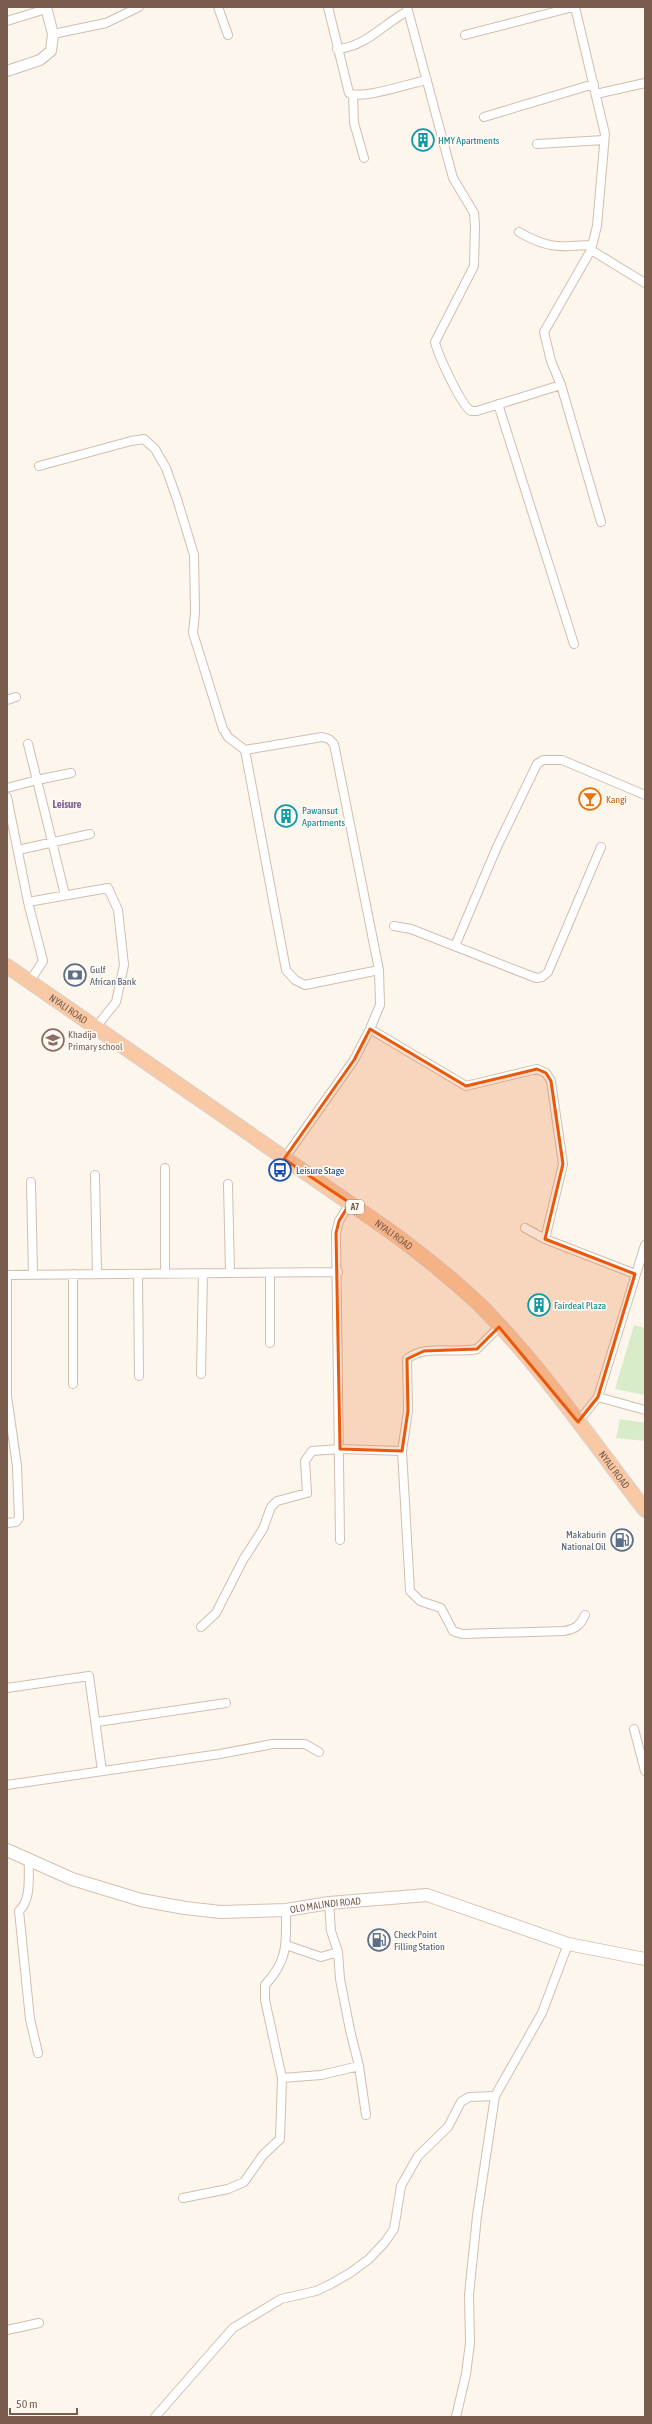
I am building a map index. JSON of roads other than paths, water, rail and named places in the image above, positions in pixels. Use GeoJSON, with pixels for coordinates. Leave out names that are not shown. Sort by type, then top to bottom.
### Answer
{"type":"FeatureCollection","features":[{"type":"Feature","properties":{"kind":"highway","name":"NYALI ROAD"},"geometry":{"type":"LineString","coordinates":[[7,966],[97,1026],[194,1097],[350,1203],[436,1266],[480,1306],[525,1356],[578,1422],[645,1510]]}},
{"type":"Feature","properties":{"kind":"main road","name":"OLD MALINDI ROAD"},"geometry":{"type":"LineString","coordinates":[[7,1850],[80,1881],[164,1905],[221,1912],[286,1910],[329,1903],[427,1896],[438,1898],[494,1920],[568,1944],[645,1959]]}},
{"type":"Feature","properties":{"kind":"street"},"geometry":{"type":"LineString","coordinates":[[53,34],[106,23],[139,7]]}},
{"type":"Feature","properties":{"kind":"street"},"geometry":{"type":"LineString","coordinates":[[218,7],[228,35]]}},
{"type":"Feature","properties":{"kind":"street"},"geometry":{"type":"LineString","coordinates":[[328,7],[345,86],[349,93],[353,95],[427,80]]}},
{"type":"Feature","properties":{"kind":"street"},"geometry":{"type":"LineString","coordinates":[[465,35],[574,7],[605,134],[597,226],[592,248],[544,332],[550,361],[561,385],[602,522]]}},
{"type":"Feature","properties":{"kind":"street"},"geometry":{"type":"LineString","coordinates":[[7,21],[46,8],[53,34],[50,51],[40,60],[7,71]]}},
{"type":"Feature","properties":{"kind":"street"},"geometry":{"type":"LineString","coordinates":[[337,49],[346,48],[364,41],[407,9],[453,178],[474,213],[476,246],[474,266],[435,342],[437,353],[467,409],[477,411],[561,385]]}},
{"type":"Feature","properties":{"kind":"street"},"geometry":{"type":"LineString","coordinates":[[596,94],[645,83]]}},
{"type":"Feature","properties":{"kind":"street"},"geometry":{"type":"LineString","coordinates":[[484,117],[594,84]]}},
{"type":"Feature","properties":{"kind":"street"},"geometry":{"type":"LineString","coordinates":[[353,95],[354,123],[364,158]]}},
{"type":"Feature","properties":{"kind":"street"},"geometry":{"type":"LineString","coordinates":[[537,144],[604,140]]}},
{"type":"Feature","properties":{"kind":"street"},"geometry":{"type":"LineString","coordinates":[[519,232],[539,243],[561,247],[592,248],[645,283]]}},
{"type":"Feature","properties":{"kind":"street"},"geometry":{"type":"LineString","coordinates":[[498,404],[574,644]]}},
{"type":"Feature","properties":{"kind":"street"},"geometry":{"type":"LineString","coordinates":[[39,466],[132,440],[144,440],[155,449],[177,499],[194,555],[195,612],[193,633],[223,729],[228,737],[245,750],[286,970],[295,980],[305,985],[378,970]]}},
{"type":"Feature","properties":{"kind":"street"},"geometry":{"type":"LineString","coordinates":[[7,700],[16,697]]}},
{"type":"Feature","properties":{"kind":"street"},"geometry":{"type":"LineString","coordinates":[[245,750],[322,737],[329,739],[334,744],[378,970],[380,1005],[370,1029],[354,1060],[284,1159]]}},
{"type":"Feature","properties":{"kind":"street"},"geometry":{"type":"LineString","coordinates":[[28,744],[65,895]]}},
{"type":"Feature","properties":{"kind":"street"},"geometry":{"type":"LineString","coordinates":[[455,946],[497,847],[537,764],[543,760],[562,760],[645,795]]}},
{"type":"Feature","properties":{"kind":"street"},"geometry":{"type":"LineString","coordinates":[[7,788],[71,773]]}},
{"type":"Feature","properties":{"kind":"street"},"geometry":{"type":"LineString","coordinates":[[7,797],[28,902],[43,961],[30,982]]}},
{"type":"Feature","properties":{"kind":"street"},"geometry":{"type":"LineString","coordinates":[[18,850],[90,834]]}},
{"type":"Feature","properties":{"kind":"street"},"geometry":{"type":"LineString","coordinates":[[394,926],[411,928],[536,978],[542,977],[548,972],[601,847]]}},
{"type":"Feature","properties":{"kind":"street"},"geometry":{"type":"LineString","coordinates":[[28,902],[108,888],[118,910],[124,965],[116,1002],[97,1026]]}},
{"type":"Feature","properties":{"kind":"street"},"geometry":{"type":"LineString","coordinates":[[370,1029],[466,1086],[537,1069],[546,1073],[551,1081],[563,1164],[546,1239]]}},
{"type":"Feature","properties":{"kind":"street"},"geometry":{"type":"LineString","coordinates":[[165,1168],[165,1273]]}},
{"type":"Feature","properties":{"kind":"street"},"geometry":{"type":"LineString","coordinates":[[95,1175],[97,1274]]}},
{"type":"Feature","properties":{"kind":"street"},"geometry":{"type":"LineString","coordinates":[[31,1182],[33,1274]]}},
{"type":"Feature","properties":{"kind":"street"},"geometry":{"type":"LineString","coordinates":[[228,1184],[230,1273]]}},
{"type":"Feature","properties":{"kind":"street"},"geometry":{"type":"LineString","coordinates":[[340,1540],[338,1272],[336,1233],[339,1221],[350,1203]]}},
{"type":"Feature","properties":{"kind":"street"},"geometry":{"type":"LineString","coordinates":[[524,1228],[546,1239],[635,1274]]}},
{"type":"Feature","properties":{"kind":"street"},"geometry":{"type":"LineString","coordinates":[[578,1422],[598,1397],[645,1245]]}},
{"type":"Feature","properties":{"kind":"street"},"geometry":{"type":"LineString","coordinates":[[7,1523],[16,1522],[19,1518],[17,1466],[7,1396],[7,1275],[338,1272]]}},
{"type":"Feature","properties":{"kind":"street"},"geometry":{"type":"LineString","coordinates":[[201,1374],[204,1273]]}},
{"type":"Feature","properties":{"kind":"street"},"geometry":{"type":"LineString","coordinates":[[270,1273],[270,1343]]}},
{"type":"Feature","properties":{"kind":"street"},"geometry":{"type":"LineString","coordinates":[[73,1274],[73,1384]]}},
{"type":"Feature","properties":{"kind":"street"},"geometry":{"type":"LineString","coordinates":[[138,1274],[139,1376]]}},
{"type":"Feature","properties":{"kind":"street"},"geometry":{"type":"LineString","coordinates":[[499,1327],[477,1349],[424,1351],[414,1354],[408,1359],[408,1411],[402,1451],[410,1591],[414,1597],[441,1608],[453,1631],[462,1634],[564,1632],[574,1629],[580,1624],[585,1615]]}},
{"type":"Feature","properties":{"kind":"street"},"geometry":{"type":"LineString","coordinates":[[598,1397],[645,1410]]}},
{"type":"Feature","properties":{"kind":"street"},"geometry":{"type":"LineString","coordinates":[[201,1628],[216,1613],[243,1560],[262,1529],[271,1507],[277,1501],[307,1492],[305,1461],[312,1451],[340,1449],[402,1451]]}},
{"type":"Feature","properties":{"kind":"street"},"geometry":{"type":"LineString","coordinates":[[7,1688],[90,1676],[102,1771]]}},
{"type":"Feature","properties":{"kind":"street"},"geometry":{"type":"LineString","coordinates":[[97,1722],[226,1703]]}},
{"type":"Feature","properties":{"kind":"street"},"geometry":{"type":"LineString","coordinates":[[634,1729],[645,1771]]}},
{"type":"Feature","properties":{"kind":"street"},"geometry":{"type":"LineString","coordinates":[[7,1785],[273,1744],[305,1744],[319,1752]]}},
{"type":"Feature","properties":{"kind":"street"},"geometry":{"type":"LineString","coordinates":[[29,1860],[27,1896],[24,1907],[19,1911],[30,2019],[38,2053]]}},
{"type":"Feature","properties":{"kind":"street"},"geometry":{"type":"LineString","coordinates":[[329,1903],[331,1931],[338,1952],[340,1979],[359,2066],[366,2115]]}},
{"type":"Feature","properties":{"kind":"street"},"geometry":{"type":"LineString","coordinates":[[183,2198],[228,2189],[244,2182],[263,2155],[280,2139],[282,2078],[265,2000],[265,1985],[278,1971],[286,1945],[286,1910]]}},
{"type":"Feature","properties":{"kind":"street"},"geometry":{"type":"LineString","coordinates":[[456,2417],[466,2374],[470,2343],[469,2295],[477,2216],[495,2096],[542,2012],[568,1944]]}},
{"type":"Feature","properties":{"kind":"street"},"geometry":{"type":"LineString","coordinates":[[286,1945],[321,1957],[338,1952]]}},
{"type":"Feature","properties":{"kind":"street"},"geometry":{"type":"LineString","coordinates":[[282,2078],[321,2075],[359,2066]]}},
{"type":"Feature","properties":{"kind":"street"},"geometry":{"type":"LineString","coordinates":[[155,2417],[233,2328],[281,2299],[316,2291],[329,2285],[350,2274],[369,2259],[385,2242],[394,2229],[401,2186],[418,2156],[448,2127],[461,2102],[470,2097],[495,2096]]}},
{"type":"Feature","properties":{"kind":"street"},"geometry":{"type":"LineString","coordinates":[[7,2330],[39,2323]]}},
{"type":"Feature","properties":{"kind":"place","name":"HMY Apartments"},"geometry":{"type":"Point","coordinates":[423,140]}},
{"type":"Feature","properties":{"kind":"place","name":"Kangi"},"geometry":{"type":"Point","coordinates":[590,799]}},
{"type":"Feature","properties":{"kind":"place","name":"Pawansut Apartments"},"geometry":{"type":"Point","coordinates":[286,816]}},
{"type":"Feature","properties":{"kind":"place","name":"Gulf African Bank"},"geometry":{"type":"Point","coordinates":[75,975]}},
{"type":"Feature","properties":{"kind":"place","name":"Khadija Primary school"},"geometry":{"type":"Point","coordinates":[53,1040]}},
{"type":"Feature","properties":{"kind":"place","name":"Leisure Stage"},"geometry":{"type":"Point","coordinates":[280,1170]}},
{"type":"Feature","properties":{"kind":"place","name":"Fairdeal Plaza"},"geometry":{"type":"Point","coordinates":[539,1305]}},
{"type":"Feature","properties":{"kind":"place","name":"Makaburin National Oil"},"geometry":{"type":"Point","coordinates":[622,1540]}},
{"type":"Feature","properties":{"kind":"place","name":"Check Point Filling Station"},"geometry":{"type":"Point","coordinates":[379,1940]}},
{"type":"Feature","properties":{"kind":"district","name":"Leisure"},"geometry":{"type":"Point","coordinates":[67,804]}}]}
